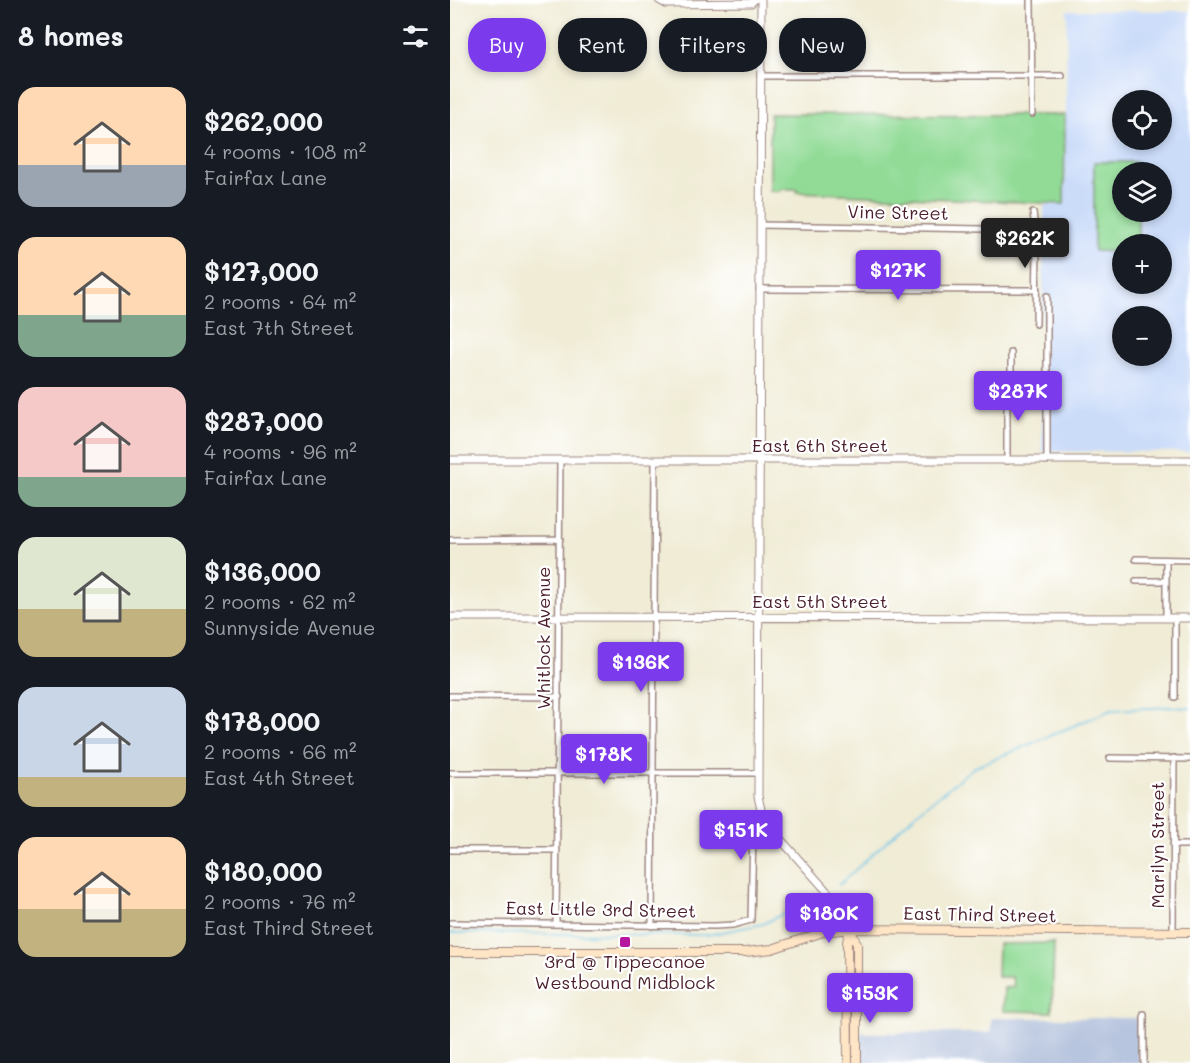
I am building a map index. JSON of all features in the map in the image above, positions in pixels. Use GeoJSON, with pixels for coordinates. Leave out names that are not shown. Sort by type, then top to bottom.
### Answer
{"type":"FeatureCollection","features":[{"type":"Feature","properties":{"kind":"main road","name":"East Third Street"},"geometry":{"type":"LineString","coordinates":[[450,952],[745,952],[772,949],[823,932],[850,929],[1190,932]]}},
{"type":"Feature","properties":{"kind":"main road"},"geometry":{"type":"LineString","coordinates":[[848,1063],[847,942],[850,929]]}},
{"type":"Feature","properties":{"kind":"main road"},"geometry":{"type":"LineString","coordinates":[[850,929],[857,944],[857,1063]]}},
{"type":"Feature","properties":{"kind":"street"},"geometry":{"type":"LineString","coordinates":[[659,0],[666,4],[751,3],[754,0]]}},
{"type":"Feature","properties":{"kind":"street"},"geometry":{"type":"LineString","coordinates":[[761,0],[759,801],[765,820],[772,831],[840,906],[850,929]]}},
{"type":"Feature","properties":{"kind":"street"},"geometry":{"type":"LineString","coordinates":[[1031,0],[1032,114]]}},
{"type":"Feature","properties":{"kind":"street"},"geometry":{"type":"LineString","coordinates":[[760,76],[1062,76]]}},
{"type":"Feature","properties":{"kind":"street"},"geometry":{"type":"LineString","coordinates":[[1034,213],[1036,324]]}},
{"type":"Feature","properties":{"kind":"street","name":"Vine Street"},"geometry":{"type":"LineString","coordinates":[[760,225],[1036,230]]}},
{"type":"Feature","properties":{"kind":"street"},"geometry":{"type":"LineString","coordinates":[[759,289],[1036,290]]}},
{"type":"Feature","properties":{"kind":"street"},"geometry":{"type":"LineString","coordinates":[[1047,296],[1047,461]]}},
{"type":"Feature","properties":{"kind":"street"},"geometry":{"type":"LineString","coordinates":[[1007,461],[1007,383],[1011,383],[1011,353]]}},
{"type":"Feature","properties":{"kind":"street","name":"East 6th Street"},"geometry":{"type":"LineString","coordinates":[[450,460],[1190,460]]}},
{"type":"Feature","properties":{"kind":"street","name":"Whitlock Avenue"},"geometry":{"type":"LineString","coordinates":[[556,924],[560,460]]}},
{"type":"Feature","properties":{"kind":"street"},"geometry":{"type":"LineString","coordinates":[[652,926],[655,460]]}},
{"type":"Feature","properties":{"kind":"street"},"geometry":{"type":"LineString","coordinates":[[450,540],[560,539]]}},
{"type":"Feature","properties":{"kind":"street"},"geometry":{"type":"LineString","coordinates":[[1136,559],[1190,560]]}},
{"type":"Feature","properties":{"kind":"street"},"geometry":{"type":"LineString","coordinates":[[1166,560],[1166,618]]}},
{"type":"Feature","properties":{"kind":"street"},"geometry":{"type":"LineString","coordinates":[[1136,581],[1166,581]]}},
{"type":"Feature","properties":{"kind":"street","name":"East 5th Street"},"geometry":{"type":"LineString","coordinates":[[450,617],[1190,618]]}},
{"type":"Feature","properties":{"kind":"street"},"geometry":{"type":"LineString","coordinates":[[1174,697],[1175,618]]}},
{"type":"Feature","properties":{"kind":"street"},"geometry":{"type":"LineString","coordinates":[[450,696],[559,697]]}},
{"type":"Feature","properties":{"kind":"street"},"geometry":{"type":"LineString","coordinates":[[1110,758],[1190,759]]}},
{"type":"Feature","properties":{"kind":"street","name":"Marilyn Street"},"geometry":{"type":"LineString","coordinates":[[1173,932],[1174,758]]}},
{"type":"Feature","properties":{"kind":"street"},"geometry":{"type":"LineString","coordinates":[[450,773],[758,773]]}},
{"type":"Feature","properties":{"kind":"street","name":"East Little 3rd Street"},"geometry":{"type":"LineString","coordinates":[[450,923],[652,926],[733,925],[751,920],[753,831],[765,820]]}},
{"type":"Feature","properties":{"kind":"street"},"geometry":{"type":"LineString","coordinates":[[1173,845],[1190,845]]}},
{"type":"Feature","properties":{"kind":"street"},"geometry":{"type":"LineString","coordinates":[[450,850],[557,850]]}},
{"type":"Feature","properties":{"kind":"street"},"geometry":{"type":"LineString","coordinates":[[1144,1014],[1144,1063]]}},
{"type":"Feature","properties":{"kind":"shaded area"},"geometry":{"type":"Polygon","coordinates":[[[1067,10],[1190,11],[1190,452],[1042,451],[1044,205],[1065,204],[1067,10]]]}},
{"type":"Feature","properties":{"kind":"shaded area"},"geometry":{"type":"Polygon","coordinates":[[[991,1018],[1139,1018],[1139,1063],[860,1063],[860,1033],[991,1033],[991,1018]]]}},
{"type":"Feature","properties":{"kind":"green space"},"geometry":{"type":"Polygon","coordinates":[[[770,114],[1065,115],[1064,204],[797,192],[797,189],[770,191],[770,114]]]}},
{"type":"Feature","properties":{"kind":"green space"},"geometry":{"type":"Polygon","coordinates":[[[1094,162],[1112,162],[1112,222],[1138,222],[1138,234],[1112,234],[1112,252],[1094,251],[1094,162]]]}},
{"type":"Feature","properties":{"kind":"green space"},"geometry":{"type":"Polygon","coordinates":[[[1054,943],[1052,1012],[1003,1011],[1004,988],[1014,987],[1012,977],[997,977],[998,944],[1054,943]]]}},
{"type":"Feature","properties":{"kind":"waterway"},"geometry":{"type":"LineString","coordinates":[[839,885],[916,814],[973,768],[1111,710],[1190,708]]}},
{"type":"Feature","properties":{"kind":"waterway"},"geometry":{"type":"LineString","coordinates":[[450,933],[707,935],[763,924],[814,898]]}},
{"type":"Feature","properties":{"kind":"place","name":"3rd @ Tippecanoe Westbound Midblock"},"geometry":{"type":"Point","coordinates":[625,942]}}]}
